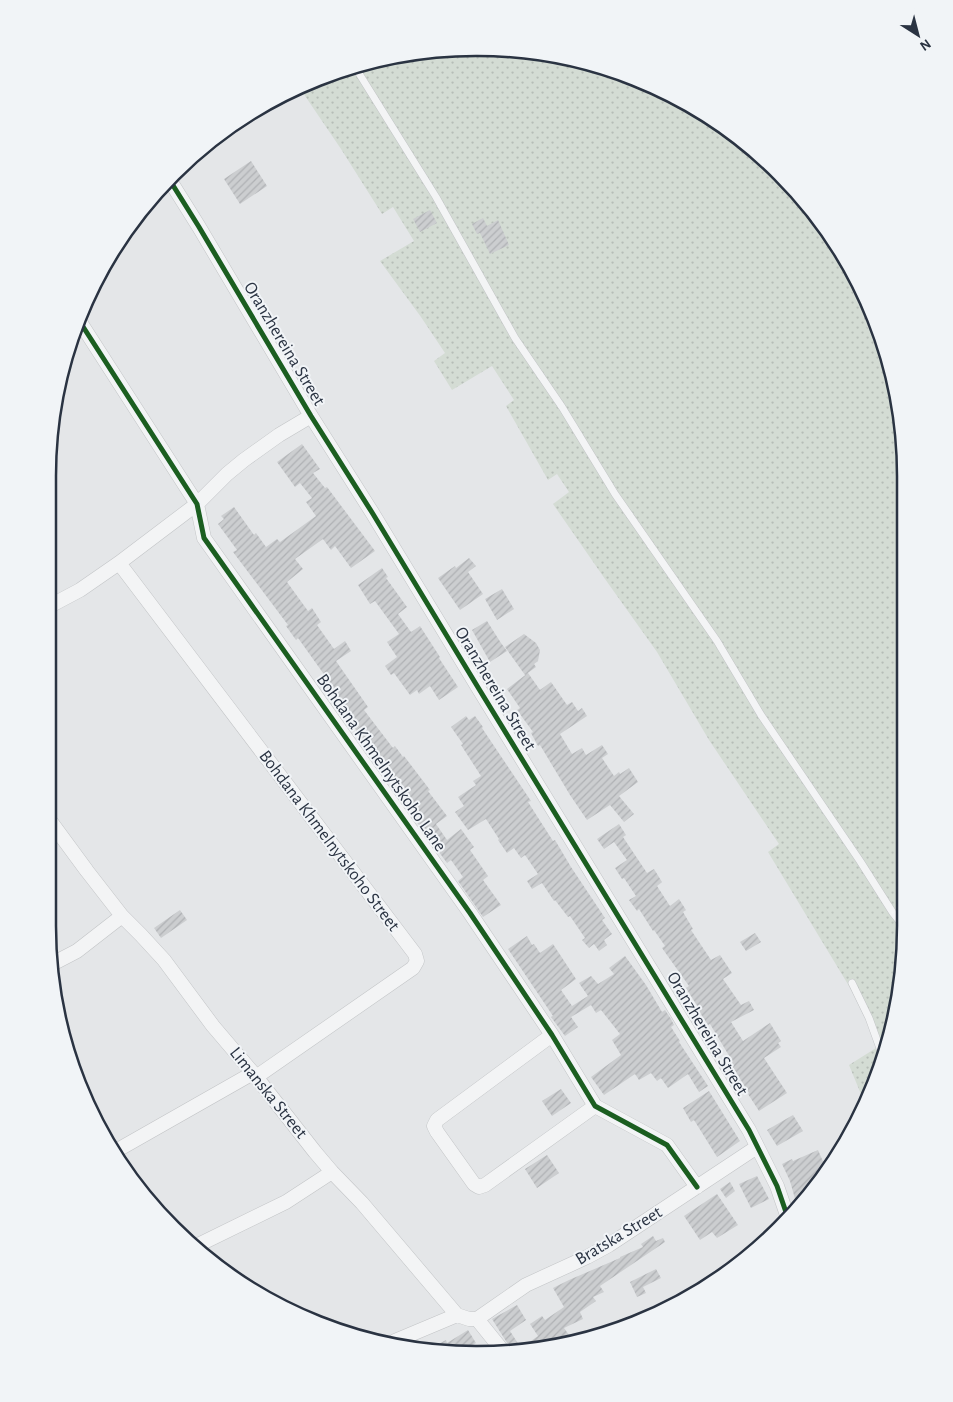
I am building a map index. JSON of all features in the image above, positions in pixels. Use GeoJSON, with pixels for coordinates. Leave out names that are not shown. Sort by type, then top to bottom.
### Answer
{"type":"FeatureCollection","features":[{"type":"Feature","properties":{"kind":"street","name":"Oranzhereina Street"},"geometry":{"type":"LineString","coordinates":[[173,186],[311,416],[700,1048],[757,1147],[777,1186],[785,1210]]}},
{"type":"Feature","properties":{"kind":"street","name":"Bohdana Khmelnytskoho Lane"},"geometry":{"type":"LineString","coordinates":[[84,328],[197,504],[204,538],[470,913],[552,1035],[596,1106],[667,1145],[697,1187]]}},
{"type":"Feature","properties":{"kind":"street"},"geometry":{"type":"LineString","coordinates":[[56,604],[80,590],[119,563],[197,504],[244,460],[279,435],[311,416]]}},
{"type":"Feature","properties":{"kind":"street","name":"Bohdana Khmelnytskoho Street"},"geometry":{"type":"LineString","coordinates":[[119,563],[415,954],[417,961],[412,968],[255,1075]]}},
{"type":"Feature","properties":{"kind":"street","name":"Limanska Street"},"geometry":{"type":"LineString","coordinates":[[56,829],[122,916],[164,960],[213,1026],[255,1075],[309,1146],[362,1204],[457,1315]]}},
{"type":"Feature","properties":{"kind":"street"},"geometry":{"type":"LineString","coordinates":[[58,961],[77,951],[122,916]]}},
{"type":"Feature","properties":{"kind":"street"},"geometry":{"type":"LineString","coordinates":[[552,1035],[437,1120],[434,1126],[437,1132],[474,1184],[479,1187],[485,1186],[596,1106]]}},
{"type":"Feature","properties":{"kind":"street"},"geometry":{"type":"LineString","coordinates":[[121,1148],[255,1075]]}},
{"type":"Feature","properties":{"kind":"street","name":"Bratska Street"},"geometry":{"type":"LineString","coordinates":[[477,1318],[526,1285],[588,1257],[609,1245],[757,1147]]}},
{"type":"Feature","properties":{"kind":"street"},"geometry":{"type":"LineString","coordinates":[[202,1243],[286,1202],[332,1172]]}},
{"type":"Feature","properties":{"kind":"street"},"geometry":{"type":"LineString","coordinates":[[400,1339],[457,1315],[469,1319],[477,1318],[498,1345]]}},
{"type":"Feature","properties":{"kind":"lane"},"geometry":{"type":"LineString","coordinates":[[359,74],[436,197],[515,338],[562,408],[615,494],[717,641],[761,715],[897,919]]}},
{"type":"Feature","properties":{"kind":"lane"},"geometry":{"type":"LineString","coordinates":[[852,983],[869,1018],[879,1045]]}},
{"type":"Feature","properties":{"kind":"green space"},"geometry":{"type":"Polygon","coordinates":[[[476,56],[504,57],[558,64],[637,88],[687,113],[710,127],[774,179],[810,221],[840,266],[875,346],[882,368],[893,422],[897,476],[896,953],[889,1007],[874,1061],[861,1094],[849,1065],[876,1048],[869,1026],[852,991],[768,852],[779,844],[709,740],[657,652],[553,504],[569,492],[557,474],[548,480],[506,406],[514,400],[492,366],[452,390],[434,361],[445,353],[380,261],[414,241],[393,207],[382,214],[304,94],[341,79],[368,71],[422,60],[476,56]]]}},
{"type":"Feature","properties":{"kind":"green space"},"geometry":{"type":"Polygon","coordinates":[[[849,283],[865,316],[875,346],[849,283]]]}},
{"type":"Feature","properties":{"kind":"building"},"geometry":{"type":"Polygon","coordinates":[[[251,161],[267,186],[240,204],[224,179],[251,161]]]}},
{"type":"Feature","properties":{"kind":"building"},"geometry":{"type":"Polygon","coordinates":[[[430,210],[437,223],[420,232],[413,219],[430,210]]]}},
{"type":"Feature","properties":{"kind":"building"},"geometry":{"type":"Polygon","coordinates":[[[483,218],[487,226],[498,220],[509,245],[490,254],[480,233],[477,234],[472,224],[483,218]]]}},
{"type":"Feature","properties":{"kind":"building"},"geometry":{"type":"Polygon","coordinates":[[[302,444],[320,469],[313,473],[325,488],[327,487],[375,551],[351,568],[335,546],[331,550],[323,539],[295,559],[303,569],[287,582],[308,611],[312,608],[321,622],[317,625],[334,649],[345,641],[351,651],[336,661],[368,707],[364,710],[393,748],[395,746],[404,756],[447,816],[436,824],[447,840],[461,829],[474,847],[470,850],[488,876],[483,880],[501,905],[483,917],[458,881],[463,877],[451,860],[447,863],[416,821],[422,816],[408,796],[404,799],[375,760],[377,758],[320,679],[324,676],[323,673],[298,638],[296,640],[286,626],[288,625],[233,552],[237,550],[218,524],[224,519],[221,516],[234,507],[254,535],[256,533],[266,547],[277,539],[280,542],[316,516],[306,502],[312,498],[300,483],[295,487],[277,462],[302,444]]]}},
{"type":"Feature","properties":{"kind":"building"},"geometry":{"type":"Polygon","coordinates":[[[469,558],[476,566],[468,572],[483,594],[460,610],[438,578],[469,558]]]}},
{"type":"Feature","properties":{"kind":"building"},"geometry":{"type":"Polygon","coordinates":[[[382,568],[388,577],[386,578],[407,607],[398,614],[411,632],[420,626],[458,687],[439,700],[430,686],[419,694],[417,690],[410,695],[394,673],[391,675],[385,666],[397,657],[387,642],[399,634],[375,601],[370,604],[358,585],[382,568]]]}},
{"type":"Feature","properties":{"kind":"building"},"geometry":{"type":"Polygon","coordinates":[[[502,589],[514,609],[497,620],[485,599],[502,589]]]}},
{"type":"Feature","properties":{"kind":"building"},"geometry":{"type":"Polygon","coordinates":[[[487,621],[507,651],[490,662],[472,630],[487,621]]]}},
{"type":"Feature","properties":{"kind":"building"},"geometry":{"type":"Polygon","coordinates":[[[524,634],[536,643],[540,650],[538,661],[534,664],[536,667],[525,675],[505,647],[524,634]]]}},
{"type":"Feature","properties":{"kind":"building"},"geometry":{"type":"Polygon","coordinates":[[[528,673],[540,690],[551,682],[567,705],[572,702],[578,711],[582,708],[587,716],[560,734],[572,754],[582,748],[586,755],[602,745],[608,754],[602,758],[614,776],[629,768],[638,782],[619,796],[634,814],[624,822],[610,805],[587,820],[540,745],[538,746],[531,733],[533,732],[517,710],[520,708],[507,689],[528,673]]]}},
{"type":"Feature","properties":{"kind":"building"},"geometry":{"type":"Polygon","coordinates":[[[466,716],[469,720],[475,716],[483,727],[531,801],[528,802],[605,918],[602,920],[612,934],[604,940],[607,945],[599,951],[594,944],[589,948],[582,940],[585,938],[570,916],[568,917],[554,901],[542,883],[532,889],[527,881],[538,874],[525,855],[521,858],[514,848],[507,853],[486,819],[468,830],[455,812],[464,806],[458,797],[476,785],[473,781],[481,776],[451,727],[466,716]]]}},
{"type":"Feature","properties":{"kind":"building"},"geometry":{"type":"Polygon","coordinates":[[[619,824],[626,835],[623,837],[647,873],[654,869],[662,882],[657,886],[670,906],[679,899],[686,910],[683,912],[693,929],[691,930],[711,960],[720,955],[732,973],[723,979],[741,1005],[749,1001],[754,1010],[731,1022],[743,1041],[770,1023],[781,1041],[778,1043],[781,1047],[764,1058],[787,1093],[759,1111],[729,1061],[731,1059],[710,1024],[708,1025],[697,1008],[686,988],[689,986],[662,948],[665,946],[639,909],[637,911],[629,900],[636,896],[615,868],[627,860],[614,842],[604,849],[597,839],[619,824]]]}},
{"type":"Feature","properties":{"kind":"building"},"geometry":{"type":"Polygon","coordinates":[[[180,910],[187,920],[161,938],[154,928],[180,910]]]}},
{"type":"Feature","properties":{"kind":"building"},"geometry":{"type":"Polygon","coordinates":[[[755,933],[761,942],[746,951],[740,942],[755,933]]]}},
{"type":"Feature","properties":{"kind":"building"},"geometry":{"type":"Polygon","coordinates":[[[527,936],[540,953],[553,944],[576,979],[561,990],[572,1006],[588,996],[579,983],[591,976],[598,984],[614,974],[609,968],[625,956],[646,985],[662,1012],[665,1010],[671,1019],[674,1025],[671,1027],[679,1042],[708,1086],[699,1092],[688,1074],[668,1088],[661,1078],[657,1081],[651,1073],[639,1080],[635,1074],[604,1095],[591,1077],[621,1055],[612,1040],[620,1034],[601,1010],[596,1013],[591,1005],[571,1017],[578,1027],[565,1036],[508,949],[527,936]]]}},
{"type":"Feature","properties":{"kind":"building"},"geometry":{"type":"Polygon","coordinates":[[[561,1089],[571,1103],[552,1116],[542,1101],[561,1089]]]}},
{"type":"Feature","properties":{"kind":"building"},"geometry":{"type":"Polygon","coordinates":[[[709,1091],[740,1141],[717,1157],[694,1120],[691,1122],[683,1108],[709,1091]]]}},
{"type":"Feature","properties":{"kind":"building"},"geometry":{"type":"Polygon","coordinates":[[[793,1115],[803,1131],[777,1146],[767,1130],[793,1115]]]}},
{"type":"Feature","properties":{"kind":"building"},"geometry":{"type":"Polygon","coordinates":[[[818,1150],[823,1162],[795,1199],[790,1181],[782,1164],[792,1159],[793,1161],[818,1150]]]}},
{"type":"Feature","properties":{"kind":"building"},"geometry":{"type":"Polygon","coordinates":[[[547,1155],[559,1173],[537,1188],[525,1169],[547,1155]]]}},
{"type":"Feature","properties":{"kind":"building"},"geometry":{"type":"Polygon","coordinates":[[[757,1176],[769,1199],[751,1208],[739,1184],[757,1176]]]}},
{"type":"Feature","properties":{"kind":"building"},"geometry":{"type":"Polygon","coordinates":[[[730,1182],[735,1191],[726,1198],[720,1189],[730,1182]]]}},
{"type":"Feature","properties":{"kind":"building"},"geometry":{"type":"Polygon","coordinates":[[[717,1194],[738,1225],[717,1238],[712,1232],[700,1240],[684,1216],[717,1194]]]}},
{"type":"Feature","properties":{"kind":"building"},"geometry":{"type":"Polygon","coordinates":[[[653,1236],[656,1241],[663,1238],[665,1242],[600,1286],[604,1292],[593,1297],[596,1301],[580,1312],[583,1319],[564,1328],[569,1335],[529,1342],[538,1336],[530,1324],[542,1316],[545,1320],[564,1307],[553,1288],[643,1247],[641,1244],[653,1236]]]}},
{"type":"Feature","properties":{"kind":"building"},"geometry":{"type":"Polygon","coordinates":[[[656,1269],[661,1278],[643,1287],[646,1293],[637,1297],[630,1282],[656,1269]]]}},
{"type":"Feature","properties":{"kind":"building"},"geometry":{"type":"Polygon","coordinates":[[[517,1305],[526,1320],[510,1331],[518,1343],[508,1345],[492,1319],[517,1305]]]}},
{"type":"Feature","properties":{"kind":"building"},"geometry":{"type":"Polygon","coordinates":[[[468,1330],[476,1343],[471,1346],[439,1344],[446,1340],[447,1343],[468,1330]]]}},
{"type":"Feature","properties":{"kind":"cycle path"},"geometry":{"type":"LineString","coordinates":[[173,186],[311,416],[373,514],[749,1130],[777,1186],[785,1210]]}},
{"type":"Feature","properties":{"kind":"cycle path"},"geometry":{"type":"LineString","coordinates":[[84,328],[197,504],[204,538],[470,913],[552,1035],[595,1106],[667,1145],[697,1187]]}}]}
